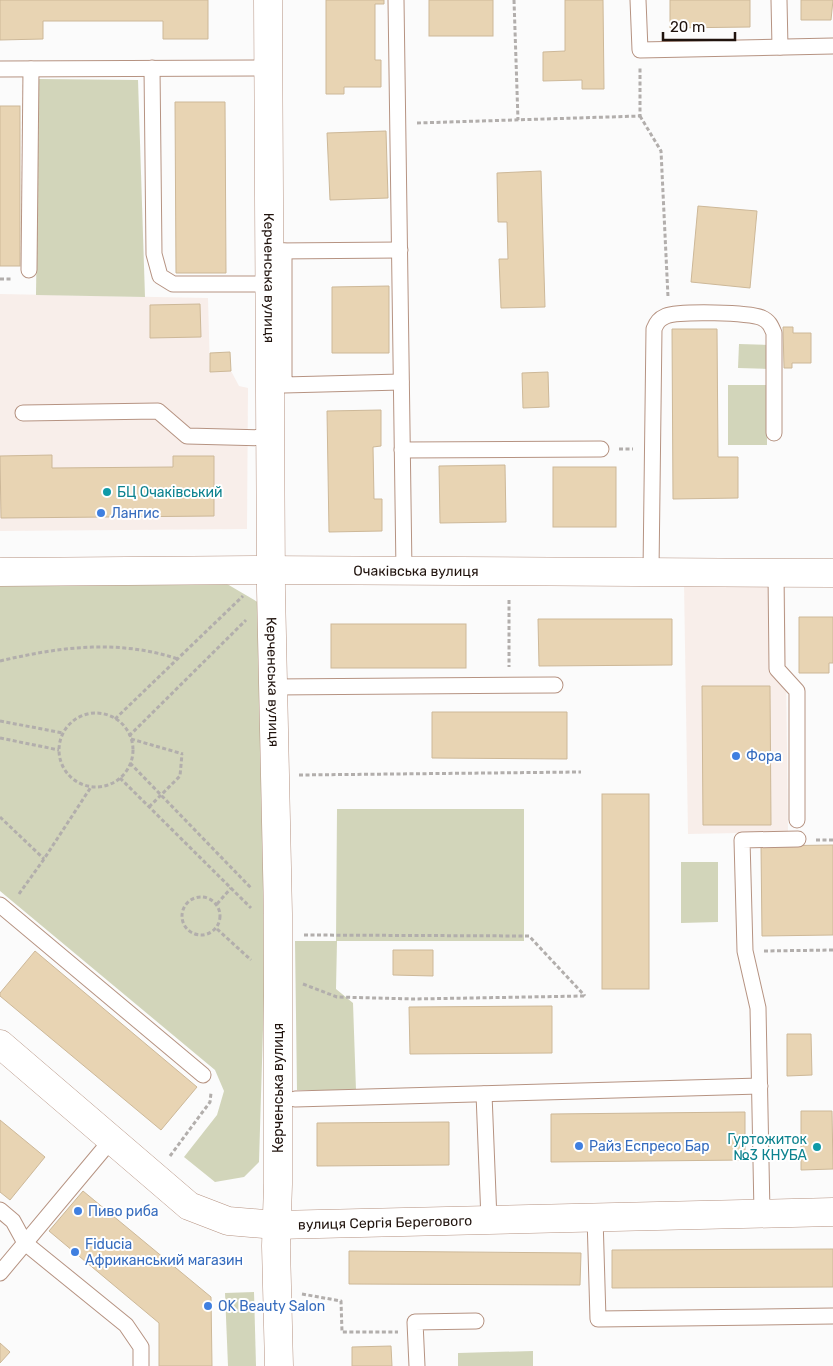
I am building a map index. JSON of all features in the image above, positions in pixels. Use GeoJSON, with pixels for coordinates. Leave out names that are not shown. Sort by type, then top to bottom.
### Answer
{"type":"FeatureCollection","features":[{"type":"Feature","properties":{"kind":"street","name":"Керченська вулиця"},"geometry":{"type":"LineString","coordinates":[[268,0],[277,251],[270,284],[271,570],[278,914],[278,1184],[276,1225],[278,1366]]}},
{"type":"Feature","properties":{"kind":"street","name":"Очаківська вулиця"},"geometry":{"type":"LineString","coordinates":[[0,572],[271,570],[833,573]]}},
{"type":"Feature","properties":{"kind":"street","name":"вулиця Сергія Берегового"},"geometry":{"type":"LineString","coordinates":[[0,1044],[189,1206],[228,1221],[276,1225],[833,1212]]}},
{"type":"Feature","properties":{"kind":"lane"},"geometry":{"type":"LineString","coordinates":[[396,0],[404,571]]}},
{"type":"Feature","properties":{"kind":"lane"},"geometry":{"type":"LineString","coordinates":[[638,0],[640,50],[833,46]]}},
{"type":"Feature","properties":{"kind":"lane"},"geometry":{"type":"LineString","coordinates":[[779,0],[780,47]]}},
{"type":"Feature","properties":{"kind":"lane"},"geometry":{"type":"LineString","coordinates":[[152,68],[154,254],[160,276],[173,284],[270,284]]}},
{"type":"Feature","properties":{"kind":"lane"},"geometry":{"type":"LineString","coordinates":[[0,69],[269,68]]}},
{"type":"Feature","properties":{"kind":"lane"},"geometry":{"type":"LineString","coordinates":[[30,270],[31,69]]}},
{"type":"Feature","properties":{"kind":"lane"},"geometry":{"type":"LineString","coordinates":[[400,250],[277,251],[284,385],[402,382]]}},
{"type":"Feature","properties":{"kind":"lane"},"geometry":{"type":"LineString","coordinates":[[651,571],[654,329],[658,320],[668,315],[682,313],[755,315],[770,324],[774,333],[774,432]]}},
{"type":"Feature","properties":{"kind":"lane"},"geometry":{"type":"LineString","coordinates":[[23,413],[158,411],[187,436],[271,438]]}},
{"type":"Feature","properties":{"kind":"lane"},"geometry":{"type":"LineString","coordinates":[[402,450],[601,449]]}},
{"type":"Feature","properties":{"kind":"lane"},"geometry":{"type":"LineString","coordinates":[[776,573],[777,669],[797,691],[797,820]]}},
{"type":"Feature","properties":{"kind":"lane"},"geometry":{"type":"LineString","coordinates":[[273,687],[555,685]]}},
{"type":"Feature","properties":{"kind":"lane"},"geometry":{"type":"LineString","coordinates":[[762,1213],[758,1008],[745,952],[742,840],[798,839]]}},
{"type":"Feature","properties":{"kind":"lane"},"geometry":{"type":"LineString","coordinates":[[2,912],[203,1075]]}},
{"type":"Feature","properties":{"kind":"lane"},"geometry":{"type":"LineString","coordinates":[[295,1099],[760,1086]]}},
{"type":"Feature","properties":{"kind":"lane"},"geometry":{"type":"LineString","coordinates":[[484,1094],[489,1220]]}},
{"type":"Feature","properties":{"kind":"lane"},"geometry":{"type":"LineString","coordinates":[[0,1273],[112,1139]]}},
{"type":"Feature","properties":{"kind":"lane"},"geometry":{"type":"LineString","coordinates":[[0,1210],[13,1221],[25,1243],[126,1325],[141,1347],[141,1366]]}},
{"type":"Feature","properties":{"kind":"lane"},"geometry":{"type":"LineString","coordinates":[[595,1217],[598,1319],[833,1316]]}},
{"type":"Feature","properties":{"kind":"lane"},"geometry":{"type":"LineString","coordinates":[[417,1366],[416,1322],[476,1321]]}},
{"type":"Feature","properties":{"kind":"path"},"geometry":{"type":"LineString","coordinates":[[514,0],[518,120]]}},
{"type":"Feature","properties":{"kind":"path"},"geometry":{"type":"LineString","coordinates":[[640,50],[640,116],[661,150],[668,315]]}},
{"type":"Feature","properties":{"kind":"path"},"geometry":{"type":"LineString","coordinates":[[398,123],[640,116]]}},
{"type":"Feature","properties":{"kind":"path"},"geometry":{"type":"LineString","coordinates":[[601,449],[652,449]]}},
{"type":"Feature","properties":{"kind":"path"},"geometry":{"type":"LineString","coordinates":[[115,719],[245,593]]}},
{"type":"Feature","properties":{"kind":"path"},"geometry":{"type":"LineString","coordinates":[[509,600],[510,686]]}},
{"type":"Feature","properties":{"kind":"path"},"geometry":{"type":"LineString","coordinates":[[130,737],[253,613]]}},
{"type":"Feature","properties":{"kind":"path"},"geometry":{"type":"LineString","coordinates":[[0,661],[42,651],[84,646],[131,649],[178,659]]}},
{"type":"Feature","properties":{"kind":"path"},"geometry":{"type":"LineString","coordinates":[[91,714],[104,714],[115,719],[125,728],[130,737],[133,751],[130,763],[124,774],[114,782],[103,787],[91,787],[80,784],[70,777],[63,768],[59,750],[63,733],[70,724],[80,717],[91,714]]}},
{"type":"Feature","properties":{"kind":"path"},"geometry":{"type":"LineString","coordinates":[[0,721],[63,733]]}},
{"type":"Feature","properties":{"kind":"path"},"geometry":{"type":"LineString","coordinates":[[130,737],[183,754],[180,776],[149,807]]}},
{"type":"Feature","properties":{"kind":"path"},"geometry":{"type":"LineString","coordinates":[[0,738],[59,750]]}},
{"type":"Feature","properties":{"kind":"path"},"geometry":{"type":"LineString","coordinates":[[130,763],[254,891]]}},
{"type":"Feature","properties":{"kind":"path"},"geometry":{"type":"LineString","coordinates":[[298,775],[581,772]]}},
{"type":"Feature","properties":{"kind":"path"},"geometry":{"type":"LineString","coordinates":[[120,778],[255,912]]}},
{"type":"Feature","properties":{"kind":"path"},"geometry":{"type":"LineString","coordinates":[[2,912],[44,859],[91,787]]}},
{"type":"Feature","properties":{"kind":"path"},"geometry":{"type":"LineString","coordinates":[[0,817],[44,859]]}},
{"type":"Feature","properties":{"kind":"path"},"geometry":{"type":"LineString","coordinates":[[216,904],[231,888]]}},
{"type":"Feature","properties":{"kind":"path"},"geometry":{"type":"LineString","coordinates":[[199,897],[212,900],[216,904],[221,916],[216,929],[200,936],[193,934],[184,926],[182,914],[187,902],[199,897]]}},
{"type":"Feature","properties":{"kind":"path"},"geometry":{"type":"LineString","coordinates":[[216,929],[252,961]]}},
{"type":"Feature","properties":{"kind":"path"},"geometry":{"type":"LineString","coordinates":[[301,984],[337,997],[414,1000],[585,996],[529,936],[302,935]]}},
{"type":"Feature","properties":{"kind":"path"},"geometry":{"type":"LineString","coordinates":[[745,952],[833,950]]}},
{"type":"Feature","properties":{"kind":"path"},"geometry":{"type":"LineString","coordinates":[[168,1158],[210,1102],[212,1090],[203,1075]]}},
{"type":"Feature","properties":{"kind":"path"},"geometry":{"type":"LineString","coordinates":[[277,1289],[341,1301],[342,1332],[416,1331]]}},
{"type":"Feature","properties":{"kind":"shaded area"},"geometry":{"type":"Polygon","coordinates":[[[0,294],[208,298],[210,371],[231,371],[239,386],[248,388],[247,529],[0,531],[0,294]]]}},
{"type":"Feature","properties":{"kind":"shaded area"},"geometry":{"type":"Polygon","coordinates":[[[684,583],[785,585],[788,832],[688,834],[684,583]]]}},
{"type":"Feature","properties":{"kind":"green space"},"geometry":{"type":"Polygon","coordinates":[[[39,79],[138,80],[145,297],[36,295],[39,79]]]}},
{"type":"Feature","properties":{"kind":"green space"},"geometry":{"type":"Polygon","coordinates":[[[739,344],[770,345],[769,369],[738,368],[739,344]]]}},
{"type":"Feature","properties":{"kind":"green space"},"geometry":{"type":"Polygon","coordinates":[[[728,385],[767,385],[767,445],[728,445],[728,385]]]}},
{"type":"Feature","properties":{"kind":"green space"},"geometry":{"type":"Polygon","coordinates":[[[227,584],[261,604],[264,996],[259,1162],[244,1177],[215,1182],[184,1157],[217,1115],[224,1091],[215,1070],[0,891],[0,585],[227,584]]]}},
{"type":"Feature","properties":{"kind":"green space"},"geometry":{"type":"Polygon","coordinates":[[[337,809],[524,809],[524,941],[337,941],[336,989],[353,1003],[356,1090],[297,1090],[295,941],[336,941],[337,809]]]}},
{"type":"Feature","properties":{"kind":"green space"},"geometry":{"type":"Polygon","coordinates":[[[681,862],[718,862],[718,922],[681,923],[681,862]]]}},
{"type":"Feature","properties":{"kind":"green space"},"geometry":{"type":"Polygon","coordinates":[[[254,1292],[256,1366],[228,1366],[225,1293],[254,1292]]]}},
{"type":"Feature","properties":{"kind":"green space"},"geometry":{"type":"Polygon","coordinates":[[[533,1351],[533,1366],[458,1366],[458,1353],[533,1351]]]}},
{"type":"Feature","properties":{"kind":"building"},"geometry":{"type":"Polygon","coordinates":[[[0,0],[208,0],[208,39],[163,39],[163,21],[43,21],[43,39],[0,40],[0,0]]]}},
{"type":"Feature","properties":{"kind":"building"},"geometry":{"type":"Polygon","coordinates":[[[326,0],[384,0],[384,4],[375,4],[375,60],[381,60],[381,87],[344,87],[344,94],[326,94],[326,0]]]}},
{"type":"Feature","properties":{"kind":"building"},"geometry":{"type":"Polygon","coordinates":[[[429,0],[493,0],[493,36],[429,36],[429,0]]]}},
{"type":"Feature","properties":{"kind":"building"},"geometry":{"type":"Polygon","coordinates":[[[565,0],[603,0],[604,89],[582,89],[582,80],[543,81],[543,52],[565,51],[565,0]]]}},
{"type":"Feature","properties":{"kind":"building"},"geometry":{"type":"Polygon","coordinates":[[[670,0],[750,0],[750,27],[670,28],[670,0]]]}},
{"type":"Feature","properties":{"kind":"building"},"geometry":{"type":"Polygon","coordinates":[[[801,0],[833,0],[831,20],[801,20],[801,0]]]}},
{"type":"Feature","properties":{"kind":"building"},"geometry":{"type":"Polygon","coordinates":[[[175,102],[225,102],[226,273],[176,273],[175,102]]]}},
{"type":"Feature","properties":{"kind":"building"},"geometry":{"type":"Polygon","coordinates":[[[0,106],[20,106],[20,266],[0,266],[0,106]]]}},
{"type":"Feature","properties":{"kind":"building"},"geometry":{"type":"Polygon","coordinates":[[[386,131],[388,198],[330,200],[327,133],[386,131]]]}},
{"type":"Feature","properties":{"kind":"building"},"geometry":{"type":"Polygon","coordinates":[[[541,171],[545,307],[501,308],[499,259],[508,259],[507,222],[498,222],[497,173],[541,171]]]}},
{"type":"Feature","properties":{"kind":"building"},"geometry":{"type":"Polygon","coordinates":[[[698,206],[757,211],[750,288],[691,282],[698,206]]]}},
{"type":"Feature","properties":{"kind":"building"},"geometry":{"type":"Polygon","coordinates":[[[389,286],[389,353],[332,353],[332,287],[389,286]]]}},
{"type":"Feature","properties":{"kind":"building"},"geometry":{"type":"Polygon","coordinates":[[[200,304],[201,337],[150,338],[150,305],[200,304]]]}},
{"type":"Feature","properties":{"kind":"building"},"geometry":{"type":"Polygon","coordinates":[[[783,327],[793,327],[793,333],[811,333],[811,363],[792,363],[792,368],[784,368],[783,327]]]}},
{"type":"Feature","properties":{"kind":"building"},"geometry":{"type":"Polygon","coordinates":[[[672,329],[717,329],[718,457],[738,457],[738,498],[673,499],[672,329]]]}},
{"type":"Feature","properties":{"kind":"building"},"geometry":{"type":"Polygon","coordinates":[[[230,352],[231,371],[210,372],[210,353],[230,352]]]}},
{"type":"Feature","properties":{"kind":"building"},"geometry":{"type":"Polygon","coordinates":[[[548,372],[549,407],[523,408],[522,373],[548,372]]]}},
{"type":"Feature","properties":{"kind":"building"},"geometry":{"type":"Polygon","coordinates":[[[381,410],[381,446],[373,447],[374,499],[382,499],[382,531],[329,532],[327,411],[381,410]]]}},
{"type":"Feature","properties":{"kind":"building","name":"БЦ Очаківський"},"geometry":{"type":"Polygon","coordinates":[[[52,455],[52,468],[173,467],[173,456],[214,456],[214,516],[1,518],[0,456],[52,455]]]}},
{"type":"Feature","properties":{"kind":"building"},"geometry":{"type":"Polygon","coordinates":[[[505,465],[506,522],[440,523],[439,466],[505,465]]]}},
{"type":"Feature","properties":{"kind":"building"},"geometry":{"type":"Polygon","coordinates":[[[553,467],[616,467],[616,527],[553,527],[553,467]]]}},
{"type":"Feature","properties":{"kind":"building"},"geometry":{"type":"Polygon","coordinates":[[[799,617],[833,617],[833,663],[829,663],[829,673],[799,673],[799,617]]]}},
{"type":"Feature","properties":{"kind":"building"},"geometry":{"type":"Polygon","coordinates":[[[538,619],[672,619],[672,665],[539,666],[538,619]]]}},
{"type":"Feature","properties":{"kind":"building"},"geometry":{"type":"Polygon","coordinates":[[[331,624],[466,624],[466,668],[331,668],[331,624]]]}},
{"type":"Feature","properties":{"kind":"building","name":"Фора"},"geometry":{"type":"Polygon","coordinates":[[[702,686],[770,686],[771,825],[703,825],[702,686]]]}},
{"type":"Feature","properties":{"kind":"building"},"geometry":{"type":"Polygon","coordinates":[[[432,712],[567,712],[567,759],[432,758],[432,712]]]}},
{"type":"Feature","properties":{"kind":"building"},"geometry":{"type":"Polygon","coordinates":[[[602,794],[649,794],[649,989],[602,989],[602,794]]]}},
{"type":"Feature","properties":{"kind":"building"},"geometry":{"type":"Polygon","coordinates":[[[833,845],[833,935],[762,936],[761,846],[833,845]]]}},
{"type":"Feature","properties":{"kind":"building"},"geometry":{"type":"Polygon","coordinates":[[[393,950],[433,950],[433,976],[393,975],[393,950]]]}},
{"type":"Feature","properties":{"kind":"building"},"geometry":{"type":"Polygon","coordinates":[[[35,951],[197,1087],[161,1130],[0,996],[0,993],[35,951]]]}},
{"type":"Feature","properties":{"kind":"building"},"geometry":{"type":"Polygon","coordinates":[[[552,1006],[552,1053],[410,1054],[409,1007],[552,1006]]]}},
{"type":"Feature","properties":{"kind":"building"},"geometry":{"type":"Polygon","coordinates":[[[787,1034],[811,1034],[812,1075],[787,1076],[787,1034]]]}},
{"type":"Feature","properties":{"kind":"building","name":"Гуртожиток №3 КНУБА"},"geometry":{"type":"Polygon","coordinates":[[[801,1111],[832,1111],[833,1169],[801,1170],[801,1111]]]}},
{"type":"Feature","properties":{"kind":"building"},"geometry":{"type":"Polygon","coordinates":[[[745,1112],[745,1160],[551,1162],[551,1114],[745,1112]]]}},
{"type":"Feature","properties":{"kind":"building"},"geometry":{"type":"Polygon","coordinates":[[[0,1120],[45,1157],[10,1200],[0,1192],[0,1120]]]}},
{"type":"Feature","properties":{"kind":"building"},"geometry":{"type":"Polygon","coordinates":[[[449,1122],[449,1165],[317,1166],[317,1123],[449,1122]]]}},
{"type":"Feature","properties":{"kind":"building"},"geometry":{"type":"Polygon","coordinates":[[[83,1191],[211,1297],[212,1366],[159,1366],[159,1323],[49,1231],[83,1191]]]}},
{"type":"Feature","properties":{"kind":"building"},"geometry":{"type":"Polygon","coordinates":[[[833,1249],[833,1287],[612,1288],[612,1250],[833,1249]]]}},
{"type":"Feature","properties":{"kind":"building"},"geometry":{"type":"Polygon","coordinates":[[[349,1251],[581,1253],[580,1285],[349,1284],[349,1251]]]}},
{"type":"Feature","properties":{"kind":"building"},"geometry":{"type":"Polygon","coordinates":[[[0,1343],[10,1352],[0,1363],[0,1343]]]}},
{"type":"Feature","properties":{"kind":"building"},"geometry":{"type":"Polygon","coordinates":[[[391,1346],[392,1366],[352,1366],[352,1347],[391,1346]]]}},
{"type":"Feature","properties":{"kind":"place","name":"БЦ Очаківський"},"geometry":{"type":"Point","coordinates":[107,492]}},
{"type":"Feature","properties":{"kind":"place","name":"Лангис"},"geometry":{"type":"Point","coordinates":[101,513]}},
{"type":"Feature","properties":{"kind":"place","name":"Фора"},"geometry":{"type":"Point","coordinates":[736,756]}},
{"type":"Feature","properties":{"kind":"place","name":"Райз Еспресо Бар"},"geometry":{"type":"Point","coordinates":[579,1146]}},
{"type":"Feature","properties":{"kind":"place","name":"Гуртожиток №3 КНУБА"},"geometry":{"type":"Point","coordinates":[817,1147]}},
{"type":"Feature","properties":{"kind":"place","name":"Пиво риба"},"geometry":{"type":"Point","coordinates":[78,1211]}},
{"type":"Feature","properties":{"kind":"place","name":"Fiducia Африканський магазин"},"geometry":{"type":"Point","coordinates":[75,1252]}},
{"type":"Feature","properties":{"kind":"place","name":"OK Beauty Salon"},"geometry":{"type":"Point","coordinates":[208,1306]}}]}
